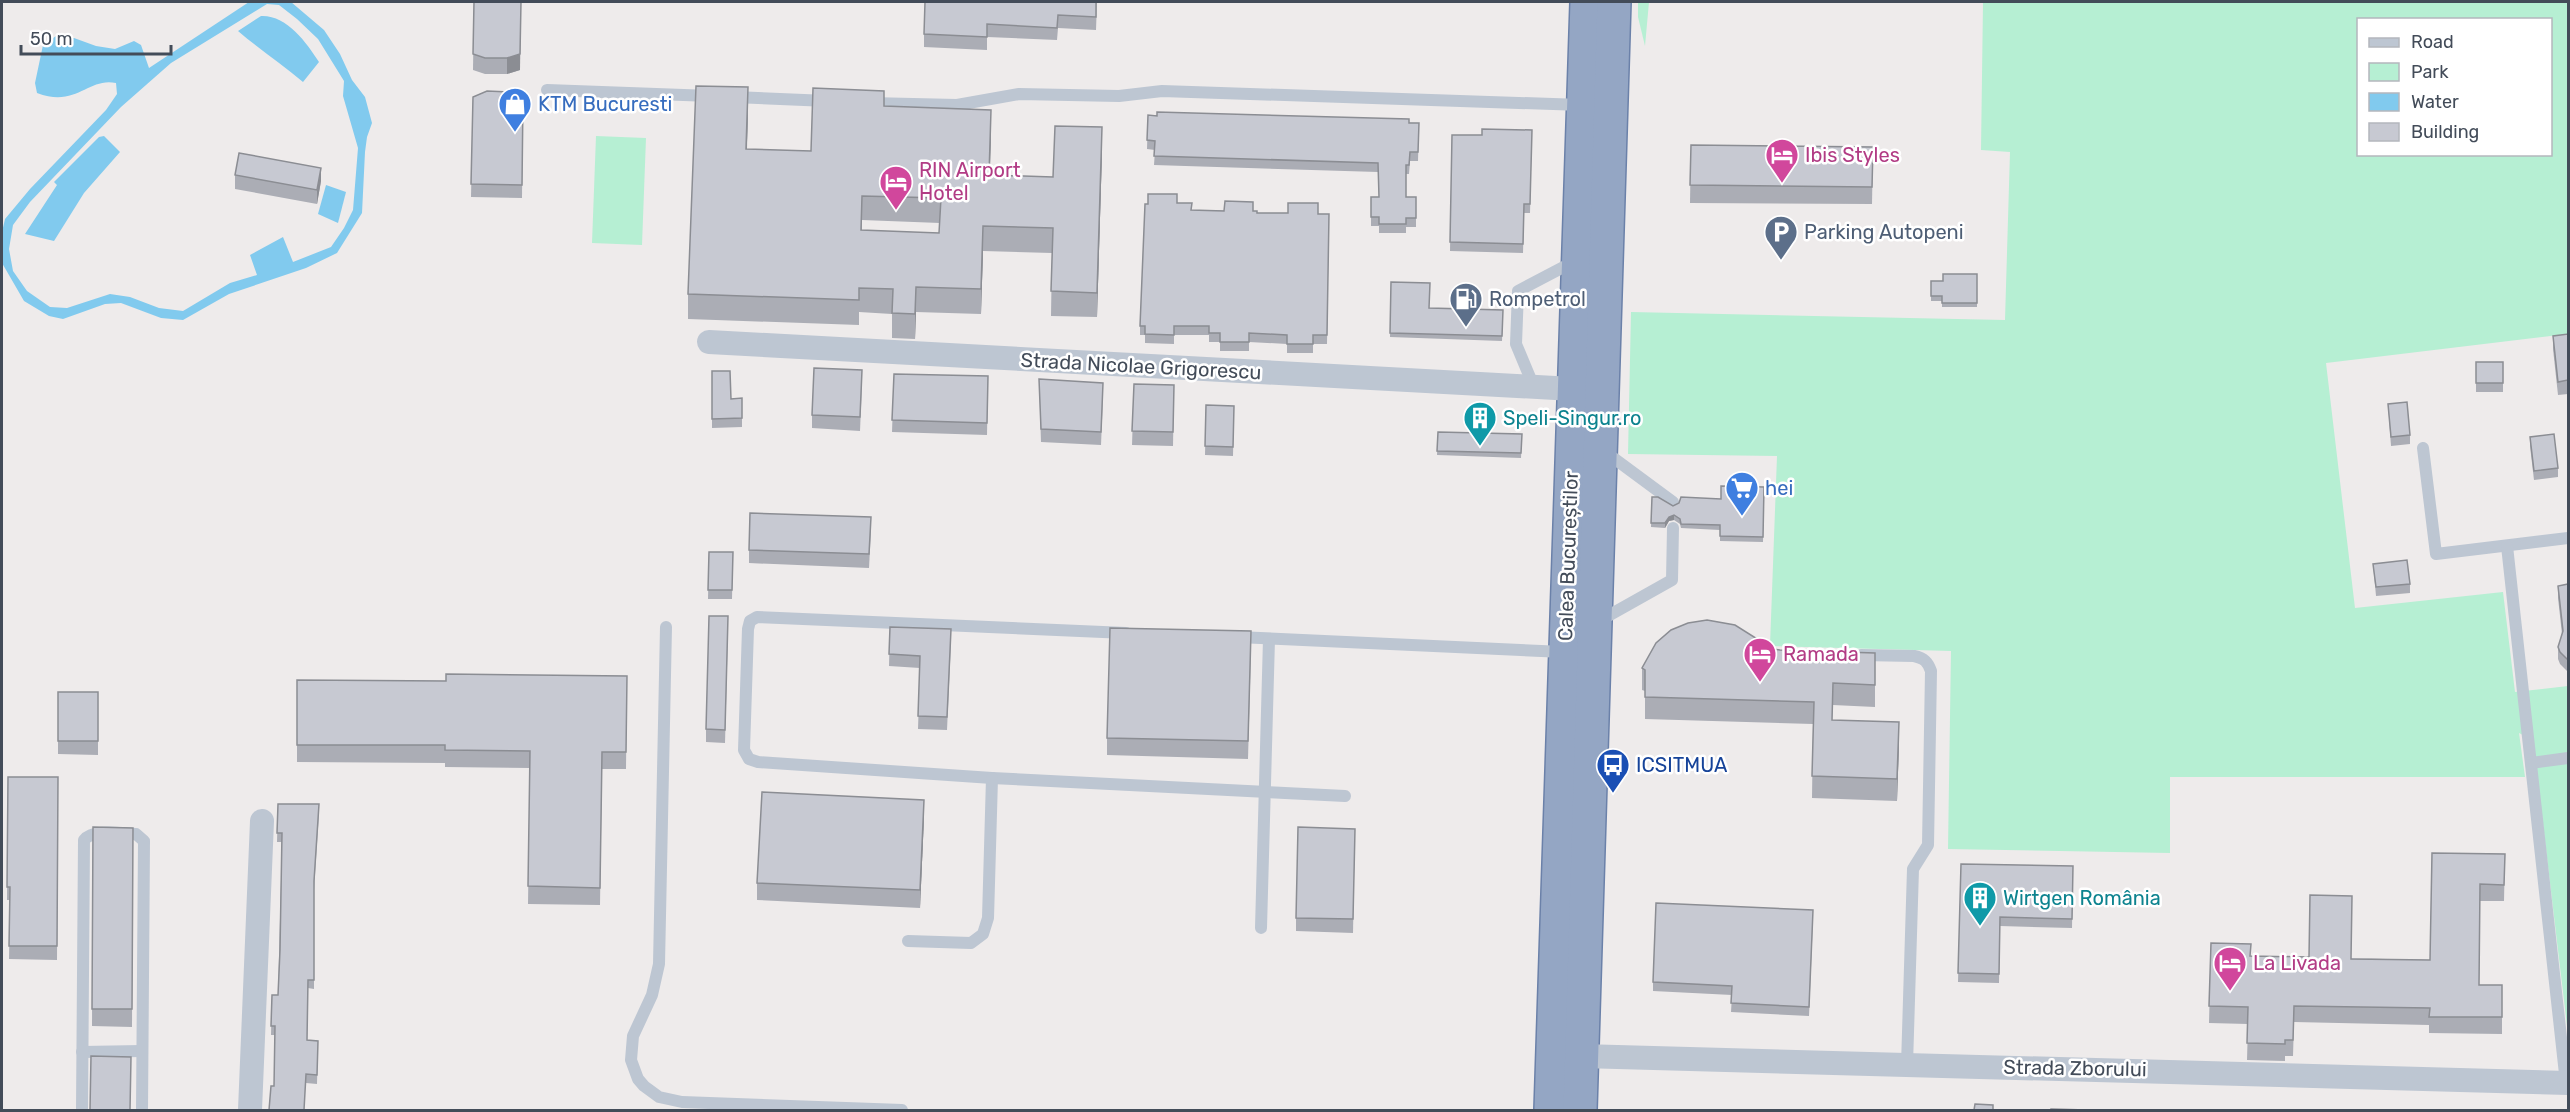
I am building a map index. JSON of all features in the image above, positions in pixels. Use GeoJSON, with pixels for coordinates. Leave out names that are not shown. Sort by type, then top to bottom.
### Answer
{"type":"FeatureCollection","features":[{"type":"Feature","properties":{"kind":"highway","name":"Calea Bucureștilor"},"geometry":{"type":"LineString","coordinates":[[1551,1110],[1587,2]]}},
{"type":"Feature","properties":{"kind":"highway","name":"Calea Bucureștilor"},"geometry":{"type":"LineString","coordinates":[[1580,1110],[1614,2]]}},
{"type":"Feature","properties":{"kind":"street","name":"Strada Nicolae Grigorescu"},"geometry":{"type":"LineString","coordinates":[[709,342],[1573,389]]}},
{"type":"Feature","properties":{"kind":"street"},"geometry":{"type":"LineString","coordinates":[[250,1110],[262,821]]}},
{"type":"Feature","properties":{"kind":"street","name":"Strada Zborului"},"geometry":{"type":"LineString","coordinates":[[1581,1056],[2567,1083]]}},
{"type":"Feature","properties":{"kind":"lane"},"geometry":{"type":"LineString","coordinates":[[547,90],[957,105],[1019,94],[1119,96],[1162,91],[1584,105]]}},
{"type":"Feature","properties":{"kind":"lane"},"geometry":{"type":"LineString","coordinates":[[1534,387],[1516,344],[1518,291],[1579,259]]}},
{"type":"Feature","properties":{"kind":"lane"},"geometry":{"type":"LineString","coordinates":[[1600,448],[1673,502]]}},
{"type":"Feature","properties":{"kind":"lane"},"geometry":{"type":"LineString","coordinates":[[2423,448],[2436,554],[2568,538]]}},
{"type":"Feature","properties":{"kind":"lane"},"geometry":{"type":"LineString","coordinates":[[1595,623],[1672,580],[1673,528]]}},
{"type":"Feature","properties":{"kind":"lane"},"geometry":{"type":"LineString","coordinates":[[2507,546],[2567,1083]]}},
{"type":"Feature","properties":{"kind":"lane"},"geometry":{"type":"LineString","coordinates":[[1138,633],[757,617],[750,621],[744,750],[749,759],[758,762],[992,778],[1345,796]]}},
{"type":"Feature","properties":{"kind":"lane"},"geometry":{"type":"LineString","coordinates":[[666,627],[659,964],[651,995],[630,1047],[638,1079],[659,1097],[682,1102],[902,1110]]}},
{"type":"Feature","properties":{"kind":"lane"},"geometry":{"type":"LineString","coordinates":[[1221,637],[1565,652]]}},
{"type":"Feature","properties":{"kind":"lane"},"geometry":{"type":"LineString","coordinates":[[1261,928],[1269,639]]}},
{"type":"Feature","properties":{"kind":"lane"},"geometry":{"type":"LineString","coordinates":[[1847,654],[1914,656],[1922,658],[1929,664],[1931,671],[1928,845],[1912,869],[1907,1065]]}},
{"type":"Feature","properties":{"kind":"lane"},"geometry":{"type":"LineString","coordinates":[[2531,763],[2568,758]]}},
{"type":"Feature","properties":{"kind":"lane"},"geometry":{"type":"LineString","coordinates":[[908,941],[971,943],[983,934],[988,918],[992,778]]}},
{"type":"Feature","properties":{"kind":"lane"},"geometry":{"type":"LineString","coordinates":[[81,1110],[84,840],[87,836],[96,833],[136,834],[144,841],[142,1110]]}},
{"type":"Feature","properties":{"kind":"lane"},"geometry":{"type":"LineString","coordinates":[[82,1052],[142,1051]]}},
{"type":"Feature","properties":{"kind":"green space"},"geometry":{"type":"Polygon","coordinates":[[[1638,2],[1649,2],[1645,46],[1638,17],[1638,2]]]}},
{"type":"Feature","properties":{"kind":"green space"},"geometry":{"type":"Polygon","coordinates":[[[1983,2],[2568,2],[2568,334],[2326,363],[2355,608],[2503,592],[2515,692],[2568,686],[2568,1034],[2533,740],[2519,733],[2525,777],[2170,777],[2170,853],[1948,849],[1951,651],[1770,646],[1777,456],[1628,454],[1631,312],[2005,320],[2010,152],[1981,150],[1983,2]]]}},
{"type":"Feature","properties":{"kind":"green space"},"geometry":{"type":"Polygon","coordinates":[[[596,136],[646,138],[642,245],[592,243],[596,136]]]}},
{"type":"Feature","properties":{"kind":"water"},"geometry":{"type":"Polygon","coordinates":[[[249,2],[291,2],[324,30],[340,54],[352,80],[365,97],[372,123],[365,152],[362,213],[337,253],[306,268],[229,294],[183,320],[161,318],[121,303],[105,304],[63,319],[49,316],[24,301],[2,263],[2,232],[5,219],[30,189],[106,110],[117,94],[116,83],[106,82],[62,97],[37,93],[35,83],[43,45],[56,36],[74,38],[96,46],[115,49],[134,41],[141,45],[149,68],[249,2]],[[267,4],[171,63],[121,107],[30,202],[13,225],[9,249],[13,271],[27,291],[50,307],[67,308],[110,294],[130,297],[159,308],[183,311],[230,283],[257,275],[250,255],[283,237],[293,262],[331,247],[353,210],[358,148],[343,96],[344,81],[318,39],[279,5],[267,4]]]}},
{"type":"Feature","properties":{"kind":"water"},"geometry":{"type":"Polygon","coordinates":[[[261,16],[279,20],[295,31],[319,62],[303,82],[238,31],[261,16]]]}},
{"type":"Feature","properties":{"kind":"water"},"geometry":{"type":"Polygon","coordinates":[[[104,136],[120,152],[84,193],[54,241],[25,234],[57,185],[54,182],[99,137],[104,136]]]}},
{"type":"Feature","properties":{"kind":"water"},"geometry":{"type":"Polygon","coordinates":[[[326,185],[346,192],[338,223],[318,214],[326,185]]]}},
{"type":"Feature","properties":{"kind":"building"},"geometry":{"type":"Polygon","coordinates":[[[474,2],[521,2],[520,54],[507,58],[485,58],[473,54],[474,2]]]}},
{"type":"Feature","properties":{"kind":"building"},"geometry":{"type":"Polygon","coordinates":[[[925,2],[1096,2],[1096,17],[1058,15],[1057,28],[987,24],[987,37],[924,34],[925,2]]]}},
{"type":"Feature","properties":{"kind":"building","name":"RIN Airport Hotel"},"geometry":{"type":"Polygon","coordinates":[[[696,86],[748,87],[746,149],[811,151],[813,88],[884,91],[884,106],[991,110],[989,175],[1053,177],[1055,126],[1102,127],[1097,293],[1051,291],[1053,228],[983,226],[981,289],[916,287],[915,314],[892,313],[893,289],[859,288],[859,300],[688,294],[696,86]],[[862,196],[861,230],[939,233],[941,198],[862,196]]]}},
{"type":"Feature","properties":{"kind":"building"},"geometry":{"type":"Polygon","coordinates":[[[487,91],[509,92],[523,98],[522,185],[471,184],[473,97],[487,91]]]}},
{"type":"Feature","properties":{"kind":"building"},"geometry":{"type":"Polygon","coordinates":[[[1157,112],[1409,119],[1409,123],[1419,123],[1418,152],[1410,152],[1409,165],[1406,165],[1406,197],[1416,197],[1416,218],[1406,218],[1406,224],[1379,224],[1379,217],[1371,217],[1371,197],[1379,197],[1378,163],[1154,156],[1155,141],[1147,140],[1148,115],[1157,116],[1157,112]]]}},
{"type":"Feature","properties":{"kind":"building"},"geometry":{"type":"Polygon","coordinates":[[[1482,129],[1532,130],[1530,204],[1524,204],[1523,244],[1450,242],[1452,135],[1482,135],[1482,129]]]}},
{"type":"Feature","properties":{"kind":"building"},"geometry":{"type":"Polygon","coordinates":[[[1691,145],[1873,147],[1872,187],[1690,185],[1691,145]]]}},
{"type":"Feature","properties":{"kind":"building"},"geometry":{"type":"Polygon","coordinates":[[[239,153],[321,168],[317,190],[235,175],[239,153]]]}},
{"type":"Feature","properties":{"kind":"building"},"geometry":{"type":"Polygon","coordinates":[[[1148,194],[1177,194],[1177,203],[1192,203],[1191,210],[1224,211],[1225,201],[1253,202],[1253,211],[1257,213],[1288,213],[1288,203],[1318,203],[1318,214],[1329,214],[1327,335],[1313,335],[1313,344],[1287,344],[1287,335],[1249,333],[1249,342],[1220,342],[1220,333],[1209,333],[1209,326],[1174,326],[1174,335],[1145,334],[1145,326],[1140,326],[1145,204],[1148,204],[1148,194]]]}},
{"type":"Feature","properties":{"kind":"building"},"geometry":{"type":"Polygon","coordinates":[[[1943,274],[1977,274],[1977,303],[1942,303],[1942,296],[1931,296],[1931,281],[1943,281],[1943,274]]]}},
{"type":"Feature","properties":{"kind":"building"},"geometry":{"type":"Polygon","coordinates":[[[1391,282],[1430,283],[1429,308],[1503,310],[1502,336],[1390,333],[1391,282]]]}},
{"type":"Feature","properties":{"kind":"building"},"geometry":{"type":"Polygon","coordinates":[[[2568,334],[2568,380],[2558,382],[2553,336],[2568,334]]]}},
{"type":"Feature","properties":{"kind":"building"},"geometry":{"type":"Polygon","coordinates":[[[2476,362],[2503,362],[2503,383],[2476,383],[2476,362]]]}},
{"type":"Feature","properties":{"kind":"building"},"geometry":{"type":"Polygon","coordinates":[[[814,368],[862,370],[860,417],[812,415],[814,368]]]}},
{"type":"Feature","properties":{"kind":"building"},"geometry":{"type":"Polygon","coordinates":[[[712,371],[730,371],[731,399],[742,398],[742,418],[712,419],[712,371]]]}},
{"type":"Feature","properties":{"kind":"building"},"geometry":{"type":"Polygon","coordinates":[[[894,374],[988,376],[987,423],[892,420],[894,374]]]}},
{"type":"Feature","properties":{"kind":"building"},"geometry":{"type":"Polygon","coordinates":[[[1039,379],[1103,383],[1101,432],[1041,429],[1039,379]]]}},
{"type":"Feature","properties":{"kind":"building"},"geometry":{"type":"Polygon","coordinates":[[[1134,384],[1174,385],[1173,432],[1132,431],[1134,384]]]}},
{"type":"Feature","properties":{"kind":"building"},"geometry":{"type":"Polygon","coordinates":[[[2407,402],[2410,435],[2391,437],[2388,404],[2407,402]]]}},
{"type":"Feature","properties":{"kind":"building"},"geometry":{"type":"Polygon","coordinates":[[[1206,405],[1234,406],[1233,447],[1205,446],[1206,405]]]}},
{"type":"Feature","properties":{"kind":"building","name":"Speli-Singur.ro"},"geometry":{"type":"Polygon","coordinates":[[[1438,432],[1522,434],[1521,453],[1437,451],[1438,432]]]}},
{"type":"Feature","properties":{"kind":"building"},"geometry":{"type":"Polygon","coordinates":[[[2554,434],[2558,468],[2534,471],[2530,437],[2554,434]]]}},
{"type":"Feature","properties":{"kind":"building"},"geometry":{"type":"Polygon","coordinates":[[[1721,486],[1764,487],[1763,537],[1720,536],[1720,525],[1681,524],[1680,519],[1674,515],[1669,517],[1665,523],[1651,523],[1652,497],[1658,497],[1673,506],[1679,503],[1681,497],[1721,499],[1721,486]]]}},
{"type":"Feature","properties":{"kind":"building"},"geometry":{"type":"Polygon","coordinates":[[[750,513],[871,517],[869,554],[749,550],[750,513]]]}},
{"type":"Feature","properties":{"kind":"building"},"geometry":{"type":"Polygon","coordinates":[[[709,552],[733,552],[732,590],[708,590],[709,552]]]}},
{"type":"Feature","properties":{"kind":"building"},"geometry":{"type":"Polygon","coordinates":[[[2407,560],[2410,584],[2376,587],[2373,564],[2407,560]]]}},
{"type":"Feature","properties":{"kind":"building"},"geometry":{"type":"Polygon","coordinates":[[[2568,584],[2568,660],[2558,647],[2563,631],[2558,586],[2568,584]]]}},
{"type":"Feature","properties":{"kind":"building"},"geometry":{"type":"Polygon","coordinates":[[[709,616],[728,616],[725,730],[706,729],[709,616]]]}},
{"type":"Feature","properties":{"kind":"building"},"geometry":{"type":"Polygon","coordinates":[[[1707,620],[1735,625],[1773,649],[1875,653],[1875,685],[1833,683],[1832,720],[1899,722],[1897,779],[1812,776],[1814,702],[1645,697],[1645,670],[1642,668],[1656,643],[1671,630],[1688,623],[1707,620]]]}},
{"type":"Feature","properties":{"kind":"building"},"geometry":{"type":"Polygon","coordinates":[[[890,627],[951,629],[947,717],[918,716],[920,656],[889,654],[890,627]]]}},
{"type":"Feature","properties":{"kind":"building"},"geometry":{"type":"Polygon","coordinates":[[[1110,628],[1251,631],[1248,741],[1107,738],[1110,628]]]}},
{"type":"Feature","properties":{"kind":"building"},"geometry":{"type":"Polygon","coordinates":[[[446,674],[627,676],[626,752],[602,752],[600,888],[528,886],[530,751],[445,750],[445,745],[297,745],[297,680],[446,681],[446,674]]]}},
{"type":"Feature","properties":{"kind":"building"},"geometry":{"type":"Polygon","coordinates":[[[58,692],[98,692],[98,741],[58,741],[58,692]]]}},
{"type":"Feature","properties":{"kind":"building"},"geometry":{"type":"Polygon","coordinates":[[[8,777],[58,777],[57,946],[9,946],[8,777]]]}},
{"type":"Feature","properties":{"kind":"building"},"geometry":{"type":"Polygon","coordinates":[[[762,792],[924,800],[920,890],[757,883],[762,792]]]}},
{"type":"Feature","properties":{"kind":"building"},"geometry":{"type":"Polygon","coordinates":[[[278,804],[319,804],[314,881],[314,980],[308,980],[307,1040],[318,1041],[317,1075],[306,1074],[304,1110],[269,1110],[271,1086],[274,1086],[275,1026],[271,1026],[272,995],[278,995],[280,950],[282,833],[277,833],[278,804]]]}},
{"type":"Feature","properties":{"kind":"building"},"geometry":{"type":"Polygon","coordinates":[[[93,827],[133,828],[132,1009],[92,1009],[93,827]]]}},
{"type":"Feature","properties":{"kind":"building"},"geometry":{"type":"Polygon","coordinates":[[[1298,827],[1355,829],[1353,919],[1296,918],[1298,827]]]}},
{"type":"Feature","properties":{"kind":"building"},"geometry":{"type":"Polygon","coordinates":[[[2432,853],[2505,854],[2504,885],[2480,884],[2479,985],[2502,985],[2502,1017],[2429,1017],[2430,1008],[2294,1006],[2293,1040],[2285,1040],[2285,1044],[2247,1043],[2248,1007],[2209,1006],[2211,943],[2251,944],[2250,956],[2309,957],[2310,895],[2352,896],[2351,959],[2430,960],[2432,853]]]}},
{"type":"Feature","properties":{"kind":"building","name":"Wirtgen România"},"geometry":{"type":"Polygon","coordinates":[[[1961,864],[2073,866],[2072,919],[2000,917],[1999,974],[1958,973],[1961,864]]]}},
{"type":"Feature","properties":{"kind":"building"},"geometry":{"type":"Polygon","coordinates":[[[1656,903],[1813,910],[1809,1007],[1731,1003],[1732,986],[1653,982],[1656,903]]]}},
{"type":"Feature","properties":{"kind":"building"},"geometry":{"type":"Polygon","coordinates":[[[91,1056],[131,1057],[130,1110],[90,1110],[91,1056]]]}},
{"type":"Feature","properties":{"kind":"building"},"geometry":{"type":"Polygon","coordinates":[[[1975,1104],[1993,1105],[1993,1110],[1974,1110],[1975,1104]]]}},
{"type":"Feature","properties":{"kind":"place","name":"KTM Bucuresti"},"geometry":{"type":"Point","coordinates":[515,133]}},
{"type":"Feature","properties":{"kind":"place","name":"Ibis Styles"},"geometry":{"type":"Point","coordinates":[1782,184]}},
{"type":"Feature","properties":{"kind":"place","name":"RIN Airport Hotel"},"geometry":{"type":"Point","coordinates":[896,211]}},
{"type":"Feature","properties":{"kind":"place","name":"Parking Autopeni"},"geometry":{"type":"Point","coordinates":[1781,261]}},
{"type":"Feature","properties":{"kind":"place","name":"Rompetrol"},"geometry":{"type":"Point","coordinates":[1466,328]}},
{"type":"Feature","properties":{"kind":"place","name":"Speli-Singur.ro"},"geometry":{"type":"Point","coordinates":[1480,447]}},
{"type":"Feature","properties":{"kind":"place","name":"hei"},"geometry":{"type":"Point","coordinates":[1742,517]}},
{"type":"Feature","properties":{"kind":"place","name":"Ramada"},"geometry":{"type":"Point","coordinates":[1760,683]}},
{"type":"Feature","properties":{"kind":"place","name":"ICSITMUA"},"geometry":{"type":"Point","coordinates":[1613,794]}},
{"type":"Feature","properties":{"kind":"place","name":"Wirtgen România"},"geometry":{"type":"Point","coordinates":[1980,927]}},
{"type":"Feature","properties":{"kind":"place","name":"La Livada"},"geometry":{"type":"Point","coordinates":[2230,992]}}]}
